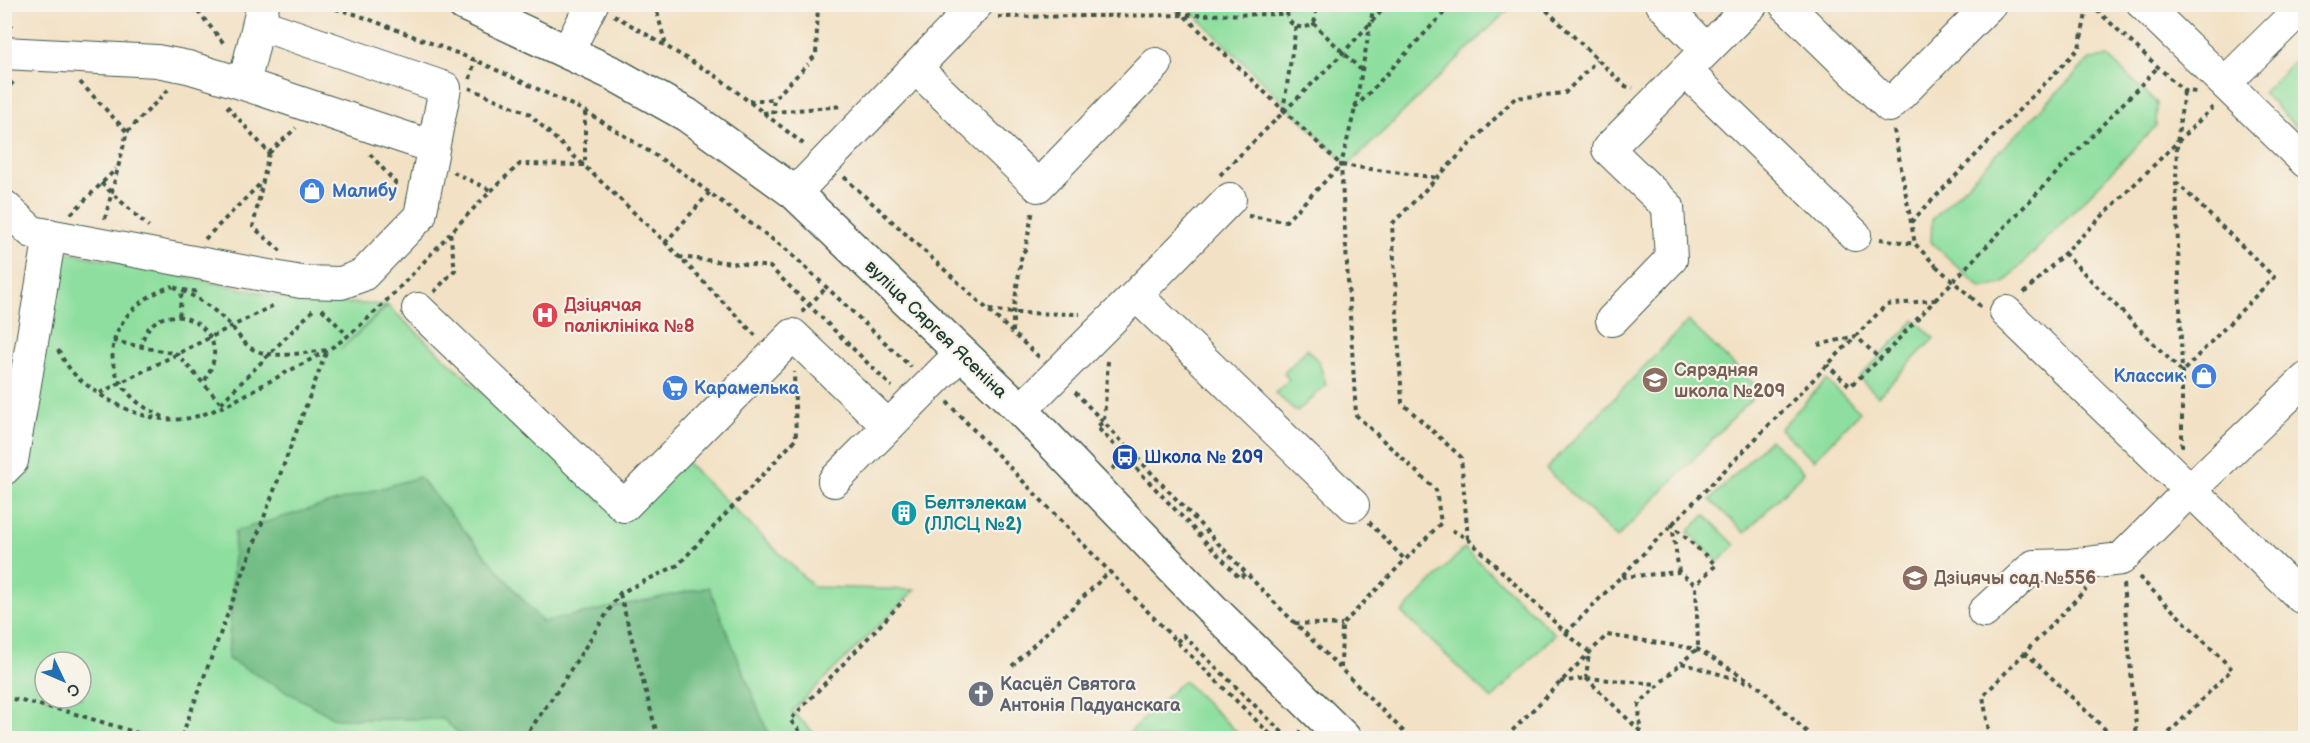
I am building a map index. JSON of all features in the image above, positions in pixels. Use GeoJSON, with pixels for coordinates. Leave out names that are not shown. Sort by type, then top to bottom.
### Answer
{"type":"FeatureCollection","features":[{"type":"Feature","properties":{"kind":"main road","name":"вуліца Сяргея Ясеніна"},"geometry":{"type":"LineString","coordinates":[[464,4],[568,51],[687,115],[795,193],[1021,411],[1203,600],[1344,738]]}},
{"type":"Feature","properties":{"kind":"lane"},"geometry":{"type":"LineString","coordinates":[[1662,4],[1696,61],[1855,235]]}},
{"type":"Feature","properties":{"kind":"lane"},"geometry":{"type":"LineString","coordinates":[[1612,320],[1671,259],[1668,207],[1608,149],[1752,4]]}},
{"type":"Feature","properties":{"kind":"lane"},"geometry":{"type":"LineString","coordinates":[[1785,4],[1889,106],[1990,4]]}},
{"type":"Feature","properties":{"kind":"lane"},"geometry":{"type":"LineString","coordinates":[[2144,4],[2221,93],[2306,162]]}},
{"type":"Feature","properties":{"kind":"lane"},"geometry":{"type":"LineString","coordinates":[[2221,93],[2303,6]]}},
{"type":"Feature","properties":{"kind":"lane"},"geometry":{"type":"LineString","coordinates":[[568,51],[599,8]]}},
{"type":"Feature","properties":{"kind":"lane"},"geometry":{"type":"LineString","coordinates":[[795,193],[971,11]]}},
{"type":"Feature","properties":{"kind":"lane"},"geometry":{"type":"LineString","coordinates":[[4,206],[33,232],[60,225],[99,244],[301,282],[341,283],[363,275],[420,216],[445,88],[261,14],[232,91]]}},
{"type":"Feature","properties":{"kind":"lane"},"geometry":{"type":"LineString","coordinates":[[13,64],[157,60],[232,91],[434,147]]}},
{"type":"Feature","properties":{"kind":"lane"},"geometry":{"type":"LineString","coordinates":[[916,68],[1038,186],[1156,64]]}},
{"type":"Feature","properties":{"kind":"lane"},"geometry":{"type":"LineString","coordinates":[[1021,411],[1225,205]]}},
{"type":"Feature","properties":{"kind":"lane"},"geometry":{"type":"LineString","coordinates":[[4,468],[12,461],[60,225]]}},
{"type":"Feature","properties":{"kind":"lane"},"geometry":{"type":"LineString","coordinates":[[1136,295],[1353,505]]}},
{"type":"Feature","properties":{"kind":"lane"},"geometry":{"type":"LineString","coordinates":[[418,309],[624,506],[783,345],[888,426]]}},
{"type":"Feature","properties":{"kind":"lane"},"geometry":{"type":"LineString","coordinates":[[2006,312],[2301,597]]}},
{"type":"Feature","properties":{"kind":"lane"},"geometry":{"type":"LineString","coordinates":[[834,481],[961,353]]}},
{"type":"Feature","properties":{"kind":"lane"},"geometry":{"type":"LineString","coordinates":[[1984,612],[2034,566],[2118,560],[2186,486],[2306,379]]}},
{"type":"Feature","properties":{"kind":"path"},"geometry":{"type":"LineString","coordinates":[[192,4],[228,48]]}},
{"type":"Feature","properties":{"kind":"path"},"geometry":{"type":"LineString","coordinates":[[318,4],[358,15],[475,60],[585,111],[710,192],[787,250],[930,385],[1177,642],[1274,738]]}},
{"type":"Feature","properties":{"kind":"path"},"geometry":{"type":"LineString","coordinates":[[655,4],[666,47]]}},
{"type":"Feature","properties":{"kind":"path"},"geometry":{"type":"LineString","coordinates":[[771,120],[774,99],[816,55],[818,4]]}},
{"type":"Feature","properties":{"kind":"path"},"geometry":{"type":"LineString","coordinates":[[1172,4],[1341,165],[1438,178]]}},
{"type":"Feature","properties":{"kind":"path"},"geometry":{"type":"LineString","coordinates":[[1290,4],[1288,20],[1296,27],[1303,28],[1313,23],[1316,14],[1314,4]]}},
{"type":"Feature","properties":{"kind":"path"},"geometry":{"type":"LineString","coordinates":[[1341,668],[1342,626],[1441,523],[1436,490],[1356,415],[1341,165],[1355,109],[1374,4]]}},
{"type":"Feature","properties":{"kind":"path"},"geometry":{"type":"LineString","coordinates":[[1283,112],[1343,53],[1388,4]]}},
{"type":"Feature","properties":{"kind":"path"},"geometry":{"type":"LineString","coordinates":[[1355,109],[1452,4]]}},
{"type":"Feature","properties":{"kind":"path"},"geometry":{"type":"LineString","coordinates":[[1540,4],[1625,86],[1660,96]]}},
{"type":"Feature","properties":{"kind":"path"},"geometry":{"type":"LineString","coordinates":[[1911,222],[2079,48],[2088,4]]}},
{"type":"Feature","properties":{"kind":"path"},"geometry":{"type":"LineString","coordinates":[[599,8],[719,78],[826,162],[1058,375],[1246,573],[1410,738]]}},
{"type":"Feature","properties":{"kind":"path"},"geometry":{"type":"LineString","coordinates":[[971,11],[1184,15],[1287,14]]}},
{"type":"Feature","properties":{"kind":"path"},"geometry":{"type":"LineString","coordinates":[[1313,23],[1361,70]]}},
{"type":"Feature","properties":{"kind":"path"},"geometry":{"type":"LineString","coordinates":[[1283,112],[1296,27]]}},
{"type":"Feature","properties":{"kind":"path"},"geometry":{"type":"LineString","coordinates":[[475,60],[467,87],[528,113],[665,243],[783,345],[796,439],[678,566],[620,593],[524,738]]}},
{"type":"Feature","properties":{"kind":"path"},"geometry":{"type":"LineString","coordinates":[[1468,539],[1461,457],[1402,403],[1392,224],[1515,98],[1565,93],[1597,60]]}},
{"type":"Feature","properties":{"kind":"path"},"geometry":{"type":"LineString","coordinates":[[4,92],[13,64]]}},
{"type":"Feature","properties":{"kind":"path"},"geometry":{"type":"LineString","coordinates":[[1827,365],[1850,386],[1880,359],[2158,67]]}},
{"type":"Feature","properties":{"kind":"path"},"geometry":{"type":"LineString","coordinates":[[72,74],[127,132],[99,244]]}},
{"type":"Feature","properties":{"kind":"path"},"geometry":{"type":"LineString","coordinates":[[232,91],[269,153]]}},
{"type":"Feature","properties":{"kind":"path"},"geometry":{"type":"LineString","coordinates":[[2184,91],[2177,143],[2176,182],[2186,486]]}},
{"type":"Feature","properties":{"kind":"path"},"geometry":{"type":"LineString","coordinates":[[2006,312],[2177,143],[2221,93]]}},
{"type":"Feature","properties":{"kind":"path"},"geometry":{"type":"LineString","coordinates":[[748,101],[774,99]]}},
{"type":"Feature","properties":{"kind":"path"},"geometry":{"type":"LineString","coordinates":[[763,113],[882,103]]}},
{"type":"Feature","properties":{"kind":"path"},"geometry":{"type":"LineString","coordinates":[[1889,106],[1915,244],[1971,297]]}},
{"type":"Feature","properties":{"kind":"path"},"geometry":{"type":"LineString","coordinates":[[283,253],[253,226],[269,153],[298,126]]}},
{"type":"Feature","properties":{"kind":"path"},"geometry":{"type":"LineString","coordinates":[[366,148],[404,192]]}},
{"type":"Feature","properties":{"kind":"path"},"geometry":{"type":"LineString","coordinates":[[1225,205],[1286,221],[1341,165]]}},
{"type":"Feature","properties":{"kind":"path"},"geometry":{"type":"LineString","coordinates":[[60,225],[118,167]]}},
{"type":"Feature","properties":{"kind":"path"},"geometry":{"type":"LineString","coordinates":[[197,246],[264,180]]}},
{"type":"Feature","properties":{"kind":"path"},"geometry":{"type":"LineString","coordinates":[[2176,182],[2274,278],[2182,372]]}},
{"type":"Feature","properties":{"kind":"path"},"geometry":{"type":"LineString","coordinates":[[101,183],[151,228]]}},
{"type":"Feature","properties":{"kind":"path"},"geometry":{"type":"LineString","coordinates":[[1013,332],[1013,313],[1022,253],[1025,250],[1038,186]]}},
{"type":"Feature","properties":{"kind":"path"},"geometry":{"type":"LineString","coordinates":[[665,243],[710,192]]}},
{"type":"Feature","properties":{"kind":"path"},"geometry":{"type":"LineString","coordinates":[[418,309],[455,270],[450,232]]}},
{"type":"Feature","properties":{"kind":"path"},"geometry":{"type":"LineString","coordinates":[[1855,235],[1915,244]]}},
{"type":"Feature","properties":{"kind":"path"},"geometry":{"type":"LineString","coordinates":[[2064,254],[2182,372]]}},
{"type":"Feature","properties":{"kind":"path"},"geometry":{"type":"LineString","coordinates":[[166,419],[135,399],[122,382],[112,352],[118,328],[142,301],[157,291],[173,286]]}},
{"type":"Feature","properties":{"kind":"path"},"geometry":{"type":"LineString","coordinates":[[179,316],[182,290],[204,292]]}},
{"type":"Feature","properties":{"kind":"path"},"geometry":{"type":"LineString","coordinates":[[100,393],[282,301],[271,300]]}},
{"type":"Feature","properties":{"kind":"path"},"geometry":{"type":"LineString","coordinates":[[1566,633],[1886,305],[1935,300]]}},
{"type":"Feature","properties":{"kind":"path"},"geometry":{"type":"LineString","coordinates":[[306,304],[317,305],[348,336]]}},
{"type":"Feature","properties":{"kind":"path"},"geometry":{"type":"LineString","coordinates":[[113,341],[177,354],[222,404],[317,305]]}},
{"type":"Feature","properties":{"kind":"path"},"geometry":{"type":"LineString","coordinates":[[988,309],[1013,313],[1083,315],[1110,321],[1104,421],[1097,427],[1240,578],[1246,573]]}},
{"type":"Feature","properties":{"kind":"path"},"geometry":{"type":"LineString","coordinates":[[141,348],[145,333],[152,325],[164,318],[179,316],[190,318],[201,325],[214,348],[214,360],[203,384]]}},
{"type":"Feature","properties":{"kind":"path"},"geometry":{"type":"LineString","coordinates":[[1818,345],[1856,336]]}},
{"type":"Feature","properties":{"kind":"path"},"geometry":{"type":"LineString","coordinates":[[1856,336],[1880,359]]}},
{"type":"Feature","properties":{"kind":"path"},"geometry":{"type":"LineString","coordinates":[[181,738],[327,350]]}},
{"type":"Feature","properties":{"kind":"path"},"geometry":{"type":"LineString","coordinates":[[1353,505],[1406,561]]}},
{"type":"Feature","properties":{"kind":"path"},"geometry":{"type":"LineString","coordinates":[[1672,525],[1679,573]]}},
{"type":"Feature","properties":{"kind":"path"},"geometry":{"type":"LineString","coordinates":[[1586,678],[1640,731],[1639,704],[1697,649],[1696,585],[1716,565],[1672,525]]}},
{"type":"Feature","properties":{"kind":"path"},"geometry":{"type":"LineString","coordinates":[[1452,530],[1468,539],[1566,633],[1589,652]]}},
{"type":"Feature","properties":{"kind":"path"},"geometry":{"type":"LineString","coordinates":[[1989,738],[1983,696],[2118,560]]}},
{"type":"Feature","properties":{"kind":"path"},"geometry":{"type":"LineString","coordinates":[[2118,560],[2137,738]]}},
{"type":"Feature","properties":{"kind":"path"},"geometry":{"type":"LineString","coordinates":[[2118,560],[2232,669],[2164,738]]}},
{"type":"Feature","properties":{"kind":"path"},"geometry":{"type":"LineString","coordinates":[[1012,666],[1110,571]]}},
{"type":"Feature","properties":{"kind":"path"},"geometry":{"type":"LineString","coordinates":[[1622,578],[1679,573],[1696,585]]}},
{"type":"Feature","properties":{"kind":"path"},"geometry":{"type":"LineString","coordinates":[[620,593],[658,738]]}},
{"type":"Feature","properties":{"kind":"path"},"geometry":{"type":"LineString","coordinates":[[806,738],[790,720],[904,600]]}},
{"type":"Feature","properties":{"kind":"path"},"geometry":{"type":"LineString","coordinates":[[1295,623],[1342,626]]}},
{"type":"Feature","properties":{"kind":"path"},"geometry":{"type":"LineString","coordinates":[[1177,642],[1183,635],[1288,738]]}},
{"type":"Feature","properties":{"kind":"path"},"geometry":{"type":"LineString","coordinates":[[1497,738],[1506,737],[1607,635],[1697,649],[1757,685],[1813,738]]}},
{"type":"Feature","properties":{"kind":"path"},"geometry":{"type":"LineString","coordinates":[[1586,678],[1589,652]]}},
{"type":"Feature","properties":{"kind":"path"},"geometry":{"type":"LineString","coordinates":[[2025,652],[2114,738]]}},
{"type":"Feature","properties":{"kind":"path"},"geometry":{"type":"LineString","coordinates":[[1681,663],[1757,685]]}},
{"type":"Feature","properties":{"kind":"path"},"geometry":{"type":"LineString","coordinates":[[1559,682],[1586,678],[1658,684]]}},
{"type":"Feature","properties":{"kind":"path"},"geometry":{"type":"LineString","coordinates":[[4,697],[69,712],[154,738]]}},
{"type":"Feature","properties":{"kind":"green space"},"geometry":{"type":"Polygon","coordinates":[[[1185,5],[1513,5],[1348,166],[1185,5]]]}},
{"type":"Feature","properties":{"kind":"green space"},"geometry":{"type":"Polygon","coordinates":[[[2305,50],[2305,136],[2263,93],[2305,50]]]}},
{"type":"Feature","properties":{"kind":"green space"},"geometry":{"type":"Polygon","coordinates":[[[2108,57],[2157,103],[2156,126],[2003,284],[1981,288],[1931,242],[1932,220],[2090,59],[2108,57]]]}},
{"type":"Feature","properties":{"kind":"green space"},"geometry":{"type":"Polygon","coordinates":[[[66,252],[302,301],[387,305],[340,350],[388,306],[622,520],[684,460],[814,587],[915,590],[792,711],[819,738],[5,738],[5,482],[57,271],[66,252]]]}},
{"type":"Feature","properties":{"kind":"green space"},"geometry":{"type":"Polygon","coordinates":[[[1915,320],[1934,338],[1878,396],[1859,378],[1915,320]]]}},
{"type":"Feature","properties":{"kind":"green space"},"geometry":{"type":"Polygon","coordinates":[[[1688,321],[1760,390],[1617,538],[1546,469],[1688,321]]]}},
{"type":"Feature","properties":{"kind":"green space"},"geometry":{"type":"Polygon","coordinates":[[[1307,349],[1319,362],[1326,385],[1297,412],[1275,393],[1289,380],[1284,373],[1307,349]]]}},
{"type":"Feature","properties":{"kind":"green space"},"geometry":{"type":"Polygon","coordinates":[[[1826,380],[1860,412],[1814,460],[1780,429],[1826,380]]]}},
{"type":"Feature","properties":{"kind":"green space"},"geometry":{"type":"Polygon","coordinates":[[[1770,439],[1804,472],[1745,533],[1710,500],[1770,439]]]}},
{"type":"Feature","properties":{"kind":"green space"},"geometry":{"type":"Polygon","coordinates":[[[419,477],[542,622],[709,587],[770,738],[464,738],[443,719],[336,719],[228,659],[235,531],[419,477]]]}},
{"type":"Feature","properties":{"kind":"green space"},"geometry":{"type":"Polygon","coordinates":[[[1705,515],[1735,545],[1718,562],[1688,532],[1705,515]]]}},
{"type":"Feature","properties":{"kind":"green space"},"geometry":{"type":"Polygon","coordinates":[[[1464,548],[1555,634],[1492,699],[1402,613],[1464,548]]]}},
{"type":"Feature","properties":{"kind":"green space"},"geometry":{"type":"Polygon","coordinates":[[[1184,681],[1243,738],[1124,738],[1184,681]]]}},
{"type":"Feature","properties":{"kind":"place","name":"Малибу"},"geometry":{"type":"Point","coordinates":[312,191]}},
{"type":"Feature","properties":{"kind":"place","name":"Дзіцячая паліклініка №8"},"geometry":{"type":"Point","coordinates":[545,315]}},
{"type":"Feature","properties":{"kind":"place","name":"Классик"},"geometry":{"type":"Point","coordinates":[2204,376]}},
{"type":"Feature","properties":{"kind":"place","name":"Сярэдняя школа №209"},"geometry":{"type":"Point","coordinates":[1655,380]}},
{"type":"Feature","properties":{"kind":"place","name":"Карамелька"},"geometry":{"type":"Point","coordinates":[675,388]}},
{"type":"Feature","properties":{"kind":"place","name":"Школа № 209"},"geometry":{"type":"Point","coordinates":[1125,457]}},
{"type":"Feature","properties":{"kind":"place","name":"Белтэлекам (ЛЛСЦ №2)"},"geometry":{"type":"Point","coordinates":[904,513]}},
{"type":"Feature","properties":{"kind":"place","name":"Дзіцячы сад №556"},"geometry":{"type":"Point","coordinates":[1915,578]}},
{"type":"Feature","properties":{"kind":"place","name":"Касцёл Святога Антонія Падуанскага"},"geometry":{"type":"Point","coordinates":[981,694]}}]}
